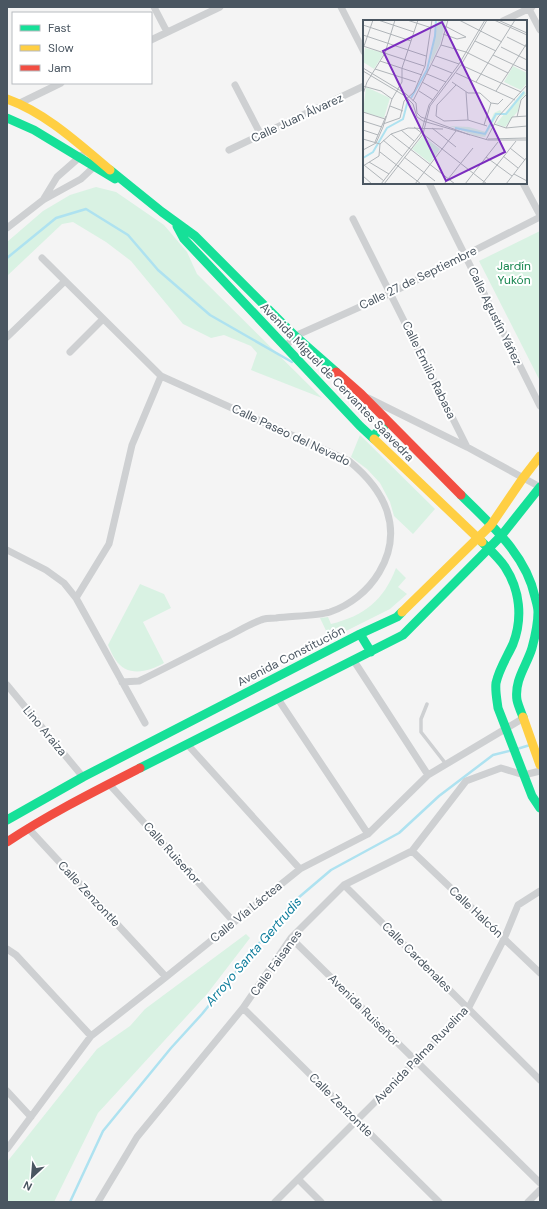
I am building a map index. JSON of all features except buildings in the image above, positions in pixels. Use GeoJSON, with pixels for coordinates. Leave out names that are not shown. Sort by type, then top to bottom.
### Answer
{"type":"FeatureCollection","features":[{"type":"Feature","properties":{"kind":"street"},"geometry":{"type":"LineString","coordinates":[[154,7],[167,32]]}},
{"type":"Feature","properties":{"kind":"street"},"geometry":{"type":"LineString","coordinates":[[152,40],[220,7]]}},
{"type":"Feature","properties":{"kind":"street"},"geometry":{"type":"LineString","coordinates":[[342,7],[363,50]]}},
{"type":"Feature","properties":{"kind":"street"},"geometry":{"type":"LineString","coordinates":[[505,20],[530,8],[540,30]]}},
{"type":"Feature","properties":{"kind":"street"},"geometry":{"type":"LineString","coordinates":[[20,103],[59,84]]}},
{"type":"Feature","properties":{"kind":"street"},"geometry":{"type":"LineString","coordinates":[[235,85],[261,135]]}},
{"type":"Feature","properties":{"kind":"street","name":"Calle Juan Álvarez"},"geometry":{"type":"LineString","coordinates":[[229,150],[363,86]]}},
{"type":"Feature","properties":{"kind":"street","name":"Avenida Miguel de Cervantes Saavedra"},"geometry":{"type":"LineString","coordinates":[[7,99],[20,103],[50,123],[87,150],[97,164]]}},
{"type":"Feature","properties":{"kind":"street","name":"Avenida Miguel de Cervantes Saavedra"},"geometry":{"type":"LineString","coordinates":[[7,118],[36,131],[80,157],[97,164],[131,187],[176,224],[195,236],[295,336],[361,394],[501,536],[516,554],[528,573],[533,587],[538,611],[532,649],[519,678],[516,689],[517,700],[522,719],[540,765]]}},
{"type":"Feature","properties":{"kind":"street"},"geometry":{"type":"LineString","coordinates":[[43,200],[57,177],[87,150]]}},
{"type":"Feature","properties":{"kind":"street"},"geometry":{"type":"LineString","coordinates":[[7,228],[43,200],[81,179],[97,164]]}},
{"type":"Feature","properties":{"kind":"street","name":"Calle Agustín Yáñez"},"geometry":{"type":"LineString","coordinates":[[429,184],[540,406]]}},
{"type":"Feature","properties":{"kind":"street"},"geometry":{"type":"LineString","coordinates":[[524,184],[540,216]]}},
{"type":"Feature","properties":{"kind":"street","name":"Calle 27 de Septiembre"},"geometry":{"type":"LineString","coordinates":[[295,336],[391,293],[540,216]]}},
{"type":"Feature","properties":{"kind":"street","name":"Calle Emilio Rabasa"},"geometry":{"type":"LineString","coordinates":[[353,219],[467,447]]}},
{"type":"Feature","properties":{"kind":"street","name":"Avenida Miguel de Cervantes Saavedra"},"geometry":{"type":"LineString","coordinates":[[176,224],[184,240],[372,437],[479,538],[505,567],[518,596],[519,612],[517,629],[513,643],[500,671],[496,684],[496,696],[498,708],[505,728],[532,796],[540,808]]}},
{"type":"Feature","properties":{"kind":"street","name":"Calle Paseo del Nevado"},"geometry":{"type":"LineString","coordinates":[[42,258],[161,376],[350,461],[373,483],[387,511],[391,527],[390,540],[385,560],[374,581],[365,591],[343,607],[328,612],[262,619],[139,681],[122,682]]}},
{"type":"Feature","properties":{"kind":"street"},"geometry":{"type":"LineString","coordinates":[[7,337],[65,281]]}},
{"type":"Feature","properties":{"kind":"street"},"geometry":{"type":"LineString","coordinates":[[70,352],[102,319]]}},
{"type":"Feature","properties":{"kind":"street"},"geometry":{"type":"LineString","coordinates":[[286,346],[295,336]]}},
{"type":"Feature","properties":{"kind":"street"},"geometry":{"type":"LineString","coordinates":[[76,598],[108,544],[132,445],[161,376]]}},
{"type":"Feature","properties":{"kind":"street"},"geometry":{"type":"LineString","coordinates":[[7,842],[28,828],[84,796],[354,661],[402,635],[490,549],[540,487],[467,447],[361,394]]}},
{"type":"Feature","properties":{"kind":"street"},"geometry":{"type":"LineString","coordinates":[[372,437],[388,422]]}},
{"type":"Feature","properties":{"kind":"street","name":"Avenida Constitución"},"geometry":{"type":"LineString","coordinates":[[8,817],[360,634],[397,617],[491,526],[523,478],[540,456]]}},
{"type":"Feature","properties":{"kind":"street"},"geometry":{"type":"LineString","coordinates":[[7,550],[46,570],[64,583],[76,598],[145,723]]}},
{"type":"Feature","properties":{"kind":"street"},"geometry":{"type":"LineString","coordinates":[[360,634],[371,652]]}},
{"type":"Feature","properties":{"kind":"street"},"geometry":{"type":"LineString","coordinates":[[354,661],[428,775]]}},
{"type":"Feature","properties":{"kind":"street","name":"Lino Araiza"},"geometry":{"type":"LineString","coordinates":[[7,685],[83,777]]}},
{"type":"Feature","properties":{"kind":"street"},"geometry":{"type":"LineString","coordinates":[[278,699],[368,834]]}},
{"type":"Feature","properties":{"kind":"street","name":"Calle Vía Láctea"},"geometry":{"type":"LineString","coordinates":[[7,1149],[91,1036],[300,869],[368,834],[428,775],[522,719]]}},
{"type":"Feature","properties":{"kind":"street"},"geometry":{"type":"LineString","coordinates":[[187,744],[300,869]]}},
{"type":"Feature","properties":{"kind":"street","name":"Calle Faisanes"},"geometry":{"type":"LineString","coordinates":[[101,1201],[137,1137],[243,1008],[291,938],[344,885],[412,851],[466,781],[501,768],[524,775]]}},
{"type":"Feature","properties":{"kind":"street"},"geometry":{"type":"LineString","coordinates":[[524,775],[540,771]]}},
{"type":"Feature","properties":{"kind":"street","name":"Calle Ruiseñor"},"geometry":{"type":"LineString","coordinates":[[109,784],[234,922]]}},
{"type":"Feature","properties":{"kind":"street","name":"Calle Zenzontle"},"geometry":{"type":"LineString","coordinates":[[28,828],[166,977]]}},
{"type":"Feature","properties":{"kind":"street","name":"Calle Halcón"},"geometry":{"type":"LineString","coordinates":[[412,851],[540,973]]}},
{"type":"Feature","properties":{"kind":"street","name":"Calle Cardenales"},"geometry":{"type":"LineString","coordinates":[[344,885],[540,1080]]}},
{"type":"Feature","properties":{"kind":"street","name":"Avenida Palma Ruvelina"},"geometry":{"type":"LineString","coordinates":[[275,1202],[468,1009],[504,939],[518,905],[540,891]]}},
{"type":"Feature","properties":{"kind":"street","name":"Avenida Ruiseñor"},"geometry":{"type":"LineString","coordinates":[[291,938],[540,1183]]}},
{"type":"Feature","properties":{"kind":"street"},"geometry":{"type":"LineString","coordinates":[[7,949],[16,956],[91,1036]]}},
{"type":"Feature","properties":{"kind":"street","name":"Calle Zenzontle"},"geometry":{"type":"LineString","coordinates":[[243,1008],[439,1202]]}},
{"type":"Feature","properties":{"kind":"street"},"geometry":{"type":"LineString","coordinates":[[7,1091],[31,1117]]}},
{"type":"Feature","properties":{"kind":"street"},"geometry":{"type":"LineString","coordinates":[[298,1179],[321,1202]]}},
{"type":"Feature","properties":{"kind":"street"},"geometry":{"type":"LineString","coordinates":[[528,1202],[540,1190]]}},
{"type":"Feature","properties":{"kind":"lane"},"geometry":{"type":"LineString","coordinates":[[427,704],[421,719],[421,732],[446,764]]}},
{"type":"Feature","properties":{"kind":"green space"},"geometry":{"type":"Polygon","coordinates":[[[96,187],[116,192],[164,225],[187,252],[197,274],[322,398],[251,370],[257,353],[251,346],[224,335],[211,338],[183,324],[131,261],[106,242],[73,222],[62,224],[7,276],[7,242],[43,211],[70,195],[96,187]]]}},
{"type":"Feature","properties":{"kind":"green space","name":"Jardín Yukón"},"geometry":{"type":"Polygon","coordinates":[[[540,231],[540,381],[479,261],[540,231]]]}},
{"type":"Feature","properties":{"kind":"green space"},"geometry":{"type":"Polygon","coordinates":[[[360,435],[435,509],[413,534],[394,516],[390,502],[380,483],[367,469],[351,457],[360,435]]]}},
{"type":"Feature","properties":{"kind":"green space"},"geometry":{"type":"Polygon","coordinates":[[[396,568],[406,578],[398,587],[407,594],[390,609],[330,639],[320,618],[328,617],[331,624],[343,621],[363,611],[379,598],[396,568]]]}},
{"type":"Feature","properties":{"kind":"green space"},"geometry":{"type":"Polygon","coordinates":[[[140,584],[164,594],[171,608],[143,622],[164,663],[151,669],[138,672],[125,669],[120,665],[108,645],[140,584]]]}},
{"type":"Feature","properties":{"kind":"green space"},"geometry":{"type":"Polygon","coordinates":[[[246,934],[250,938],[207,994],[98,1113],[54,1202],[7,1202],[7,1162],[97,1049],[130,1026],[145,1009],[246,934]]]}},
{"type":"Feature","properties":{"kind":"waterway"},"geometry":{"type":"LineString","coordinates":[[7,258],[56,218],[86,209],[128,235],[158,270],[210,315],[292,362]]}},
{"type":"Feature","properties":{"kind":"waterway","name":"Arroyo Santa Gertrudis"},"geometry":{"type":"LineString","coordinates":[[517,749],[530,745]]}},
{"type":"Feature","properties":{"kind":"waterway","name":"Arroyo Santa Gertrudis"},"geometry":{"type":"LineString","coordinates":[[70,1202],[103,1131],[171,1048],[202,1014],[291,904],[331,870],[399,833],[439,796],[493,755],[513,750]]}},
{"type":"Feature","properties":{"kind":"traffic: fast"},"geometry":{"type":"LineString","coordinates":[[7,118],[34,130],[115,179]]}},
{"type":"Feature","properties":{"kind":"traffic: fast"},"geometry":{"type":"LineString","coordinates":[[110,170],[162,212],[195,236],[295,336],[336,372]]}},
{"type":"Feature","properties":{"kind":"traffic: fast"},"geometry":{"type":"LineString","coordinates":[[177,226],[184,239],[374,439]]}},
{"type":"Feature","properties":{"kind":"traffic: fast"},"geometry":{"type":"LineString","coordinates":[[372,437],[388,422]]}},
{"type":"Feature","properties":{"kind":"traffic: fast"},"geometry":{"type":"LineString","coordinates":[[140,768],[403,635],[501,536],[540,487]]}},
{"type":"Feature","properties":{"kind":"traffic: fast"},"geometry":{"type":"LineString","coordinates":[[461,495],[495,529],[515,553],[524,567],[535,597],[538,612],[536,630],[530,654],[517,686],[517,702],[523,717]]}},
{"type":"Feature","properties":{"kind":"traffic: fast"},"geometry":{"type":"LineString","coordinates":[[482,542],[505,567],[517,595],[519,614],[516,634],[513,644],[497,678],[496,696],[498,708],[532,796],[540,808]]}},
{"type":"Feature","properties":{"kind":"traffic: fast"},"geometry":{"type":"LineString","coordinates":[[7,820],[83,777],[360,634],[397,617],[402,612]]}},
{"type":"Feature","properties":{"kind":"traffic: fast"},"geometry":{"type":"LineString","coordinates":[[360,634],[371,652]]}},
{"type":"Feature","properties":{"kind":"traffic: slow"},"geometry":{"type":"LineString","coordinates":[[7,99],[35,112],[49,121],[110,170]]}},
{"type":"Feature","properties":{"kind":"traffic: slow"},"geometry":{"type":"LineString","coordinates":[[374,439],[482,542]]}},
{"type":"Feature","properties":{"kind":"traffic: slow"},"geometry":{"type":"LineString","coordinates":[[402,612],[491,525],[540,456]]}},
{"type":"Feature","properties":{"kind":"traffic: slow"},"geometry":{"type":"LineString","coordinates":[[523,717],[540,765]]}},
{"type":"Feature","properties":{"kind":"traffic: jam"},"geometry":{"type":"LineString","coordinates":[[336,372],[361,394],[461,495]]}},
{"type":"Feature","properties":{"kind":"traffic: jam"},"geometry":{"type":"LineString","coordinates":[[7,842],[56,812],[140,768]]}}]}
